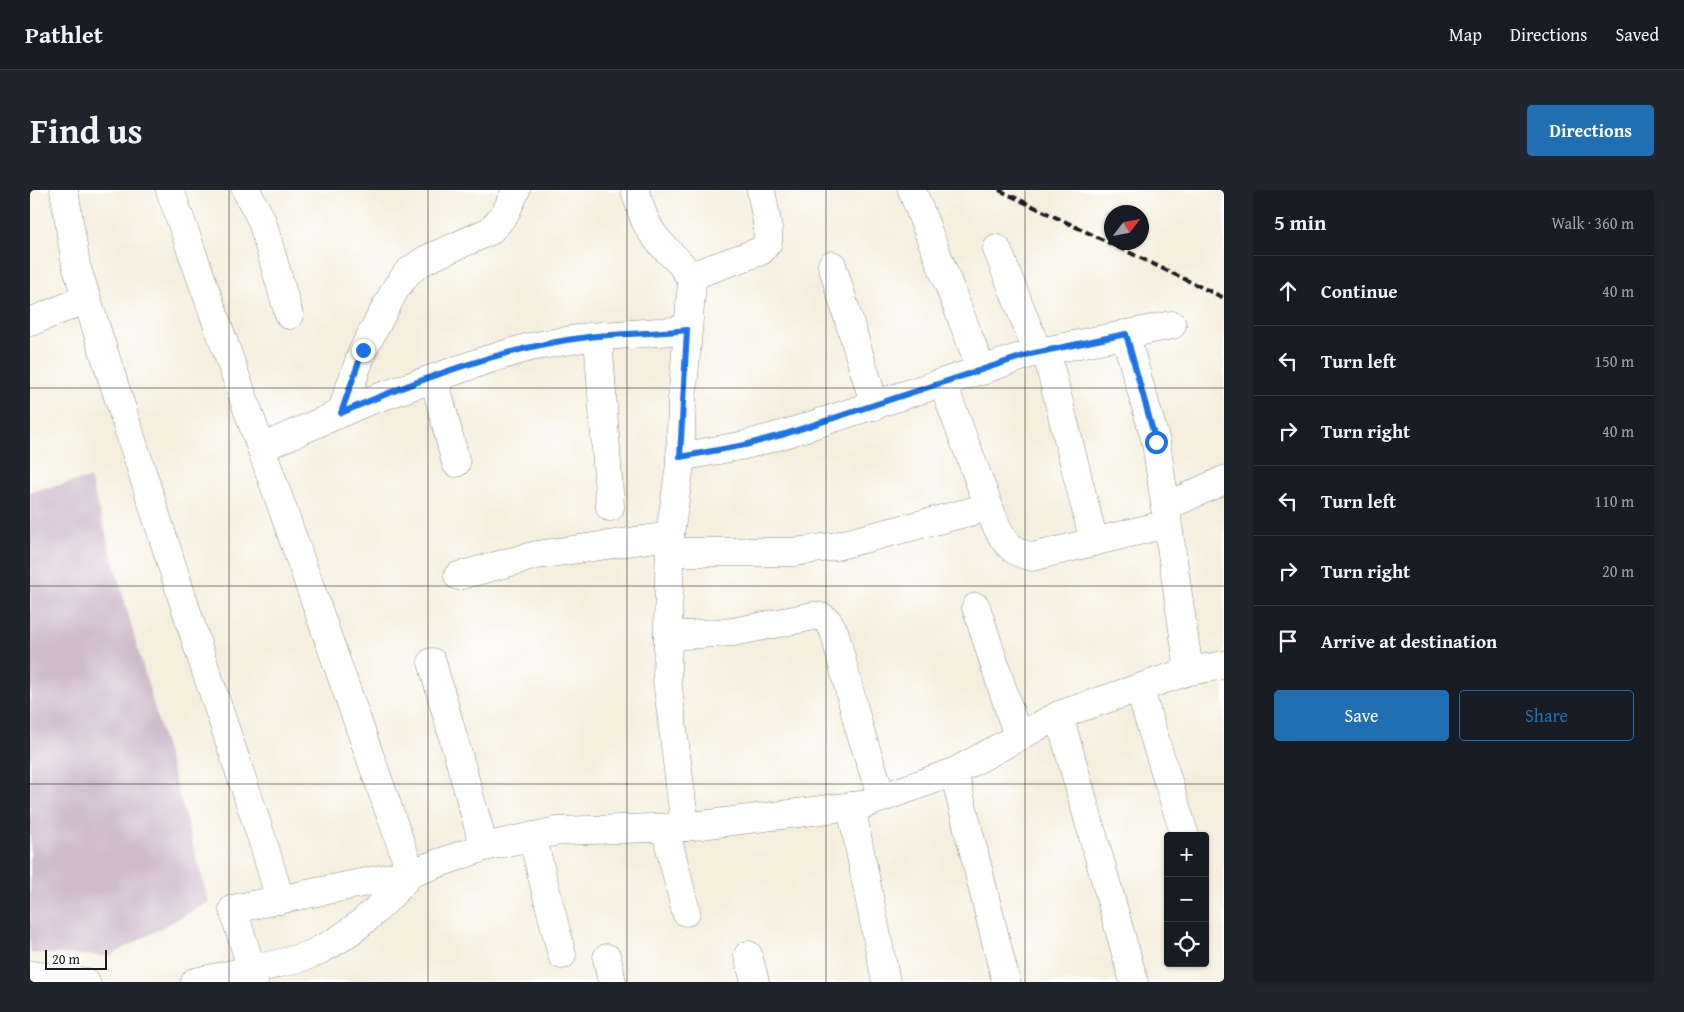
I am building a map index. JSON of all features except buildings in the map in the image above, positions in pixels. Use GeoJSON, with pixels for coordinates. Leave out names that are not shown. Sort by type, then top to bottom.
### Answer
{"type":"FeatureCollection","features":[{"type":"Feature","properties":{"kind":"street"},"geometry":{"type":"LineString","coordinates":[[64,190],[76,265],[86,298],[198,647],[264,844],[280,900]]}},
{"type":"Feature","properties":{"kind":"street"},"geometry":{"type":"LineString","coordinates":[[170,190],[411,873]]}},
{"type":"Feature","properties":{"kind":"street"},"geometry":{"type":"LineString","coordinates":[[246,190],[262,221],[289,315]]}},
{"type":"Feature","properties":{"kind":"street"},"geometry":{"type":"LineString","coordinates":[[341,413],[363,350],[396,288],[408,272],[425,260],[490,232],[505,214],[516,190]]}},
{"type":"Feature","properties":{"kind":"street"},"geometry":{"type":"LineString","coordinates":[[635,190],[648,227],[667,251],[684,265],[692,282],[687,330],[680,457],[670,544],[667,680],[675,828],[686,912]]}},
{"type":"Feature","properties":{"kind":"street"},"geometry":{"type":"LineString","coordinates":[[690,276],[761,251],[768,242],[768,228],[761,190]]}},
{"type":"Feature","properties":{"kind":"street"},"geometry":{"type":"LineString","coordinates":[[912,190],[982,371]]}},
{"type":"Feature","properties":{"kind":"street"},"geometry":{"type":"LineString","coordinates":[[997,249],[1042,352],[1094,542]]}},
{"type":"Feature","properties":{"kind":"street"},"geometry":{"type":"LineString","coordinates":[[832,265],[875,406]]}},
{"type":"Feature","properties":{"kind":"street"},"geometry":{"type":"LineString","coordinates":[[30,322],[86,298]]}},
{"type":"Feature","properties":{"kind":"street"},"geometry":{"type":"LineString","coordinates":[[680,457],[745,445],[875,406],[1042,352],[1172,325]]}},
{"type":"Feature","properties":{"kind":"street"},"geometry":{"type":"LineString","coordinates":[[261,448],[341,413],[434,378],[530,348],[598,337],[687,330]]}},
{"type":"Feature","properties":{"kind":"street"},"geometry":{"type":"LineString","coordinates":[[1126,334],[1156,442],[1166,515],[1177,575],[1189,671]]}},
{"type":"Feature","properties":{"kind":"street"},"geometry":{"type":"LineString","coordinates":[[598,337],[610,507]]}},
{"type":"Feature","properties":{"kind":"street"},"geometry":{"type":"LineString","coordinates":[[434,378],[456,463]]}},
{"type":"Feature","properties":{"kind":"street"},"geometry":{"type":"LineString","coordinates":[[943,384],[989,507],[1005,543],[1018,554],[1032,557],[1094,542],[1166,515],[1224,480]]}},
{"type":"Feature","properties":{"kind":"street"},"geometry":{"type":"LineString","coordinates":[[458,576],[537,555],[670,544],[794,552],[836,546],[989,507]]}},
{"type":"Feature","properties":{"kind":"street"},"geometry":{"type":"LineString","coordinates":[[976,607],[1018,737]]}},
{"type":"Feature","properties":{"kind":"street"},"geometry":{"type":"LineString","coordinates":[[668,636],[733,632],[814,616],[826,618],[830,622],[835,634],[859,728],[882,798]]}},
{"type":"Feature","properties":{"kind":"street"},"geometry":{"type":"LineString","coordinates":[[432,662],[484,847]]}},
{"type":"Feature","properties":{"kind":"street"},"geometry":{"type":"LineString","coordinates":[[253,976],[233,909],[411,873],[484,847],[558,831],[675,828],[851,806],[882,798],[954,772],[1060,715],[1189,671],[1224,665]]}},
{"type":"Feature","properties":{"kind":"street"},"geometry":{"type":"LineString","coordinates":[[1140,688],[1184,832]]}},
{"type":"Feature","properties":{"kind":"street"},"geometry":{"type":"LineString","coordinates":[[1060,715],[1134,982]]}},
{"type":"Feature","properties":{"kind":"street"},"geometry":{"type":"LineString","coordinates":[[954,772],[1006,982]]}},
{"type":"Feature","properties":{"kind":"street"},"geometry":{"type":"LineString","coordinates":[[851,806],[886,982]]}},
{"type":"Feature","properties":{"kind":"street"},"geometry":{"type":"LineString","coordinates":[[532,836],[562,955]]}},
{"type":"Feature","properties":{"kind":"street"},"geometry":{"type":"LineString","coordinates":[[195,982],[253,976],[315,952],[361,924],[382,907],[411,873]]}},
{"type":"Feature","properties":{"kind":"street"},"geometry":{"type":"LineString","coordinates":[[748,954],[755,982]]}},
{"type":"Feature","properties":{"kind":"street"},"geometry":{"type":"LineString","coordinates":[[30,975],[86,982]]}},
{"type":"Feature","properties":{"kind":"shaded area"},"geometry":{"type":"Polygon","coordinates":[[[90,478],[209,902],[110,956],[30,953],[30,492],[90,478]]]}},
{"type":"Feature","properties":{"kind":"railway"},"geometry":{"type":"LineString","coordinates":[[999,190],[1224,298]]}},
{"type":"Feature","properties":{"kind":"route"},"geometry":{"type":"LineString","coordinates":[[363,350],[341,413],[366,402],[486,360],[530,348],[589,337],[687,330],[680,457],[745,445],[785,434],[1030,354],[1126,334],[1156,442]]}}]}
